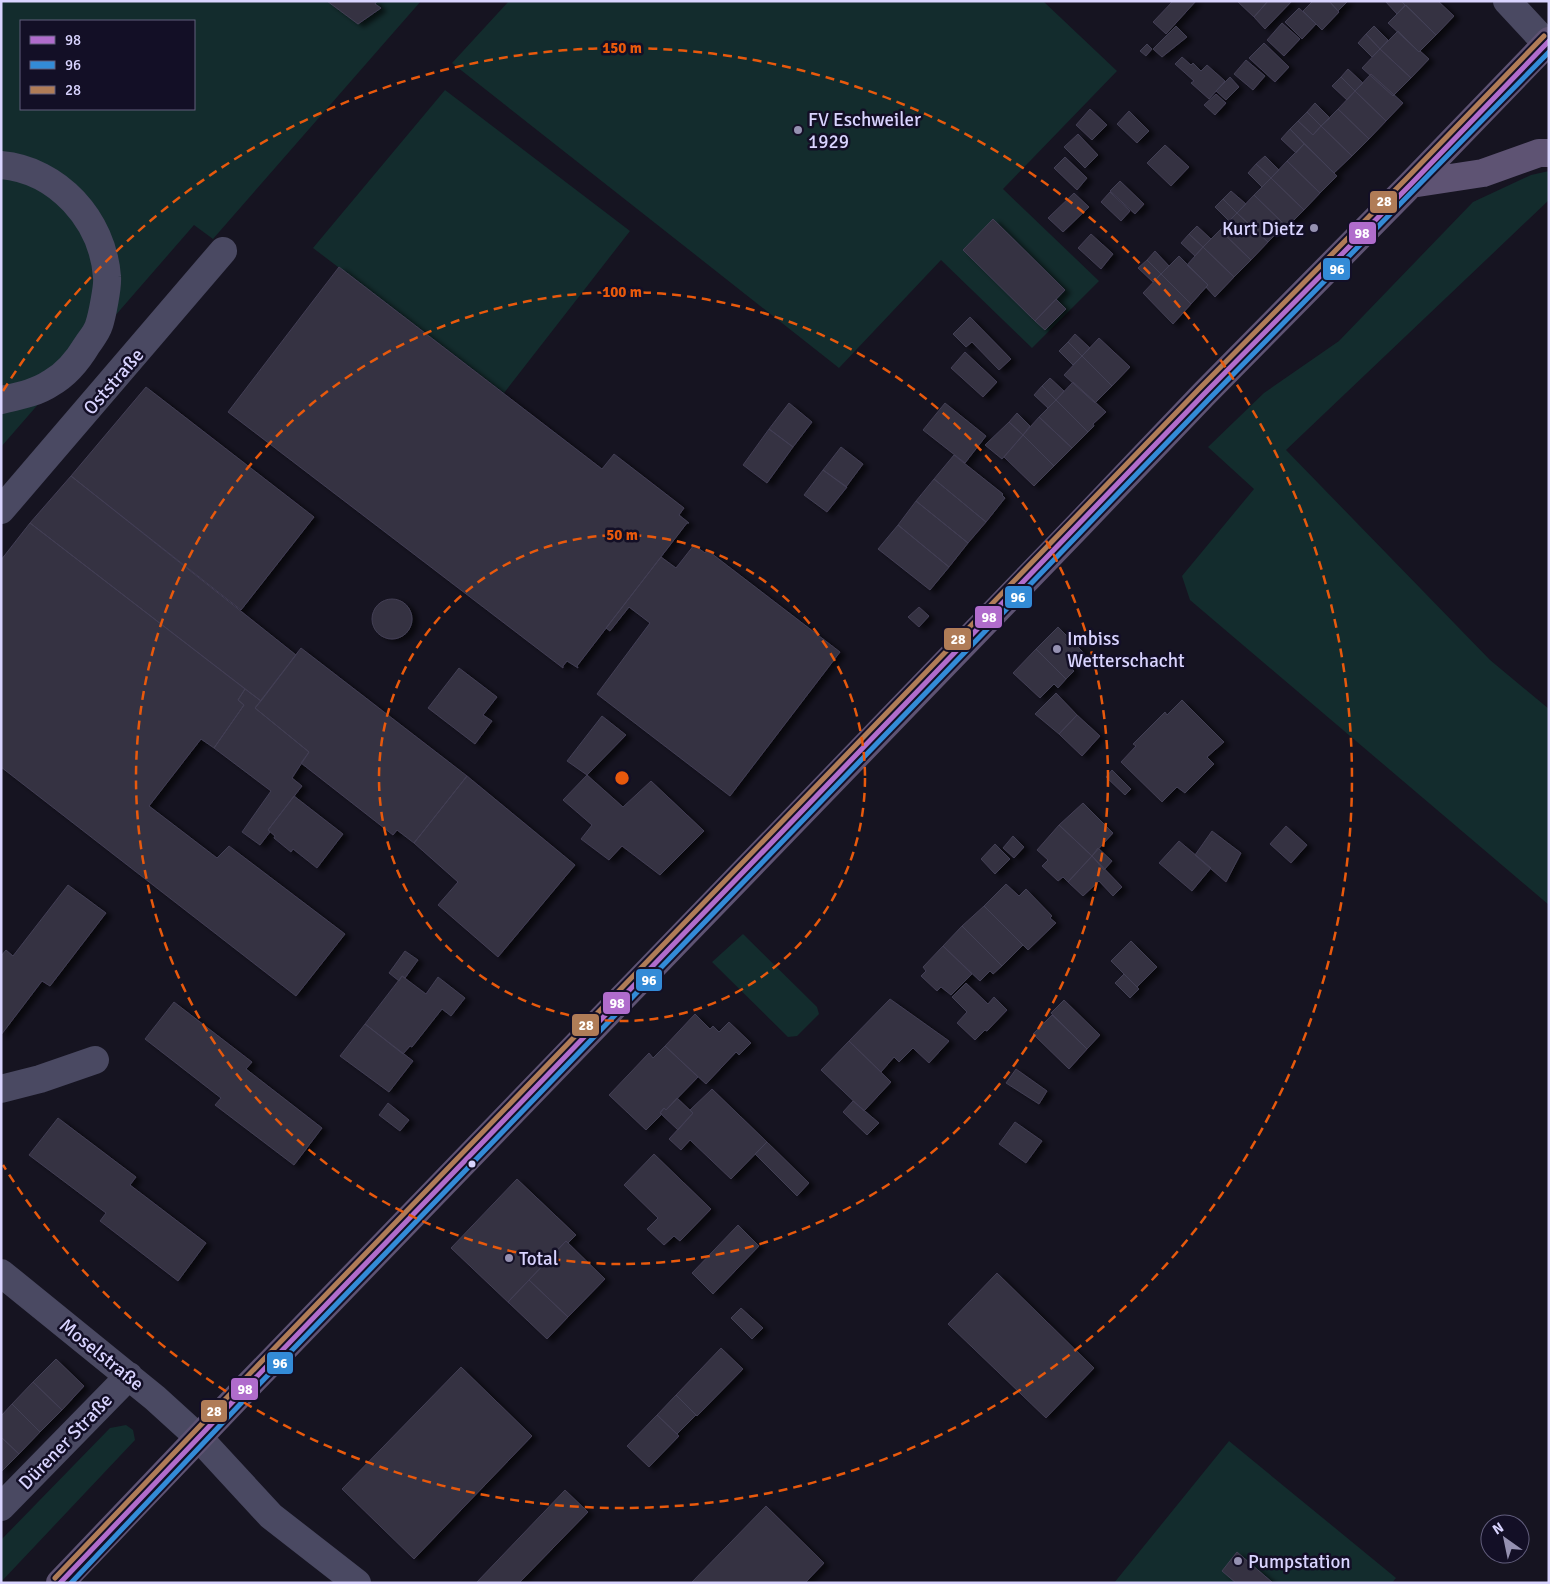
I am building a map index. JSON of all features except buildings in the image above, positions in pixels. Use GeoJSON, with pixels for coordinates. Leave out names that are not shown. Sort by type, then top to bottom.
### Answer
{"type":"FeatureCollection","features":[{"type":"Feature","properties":{"kind":"main road"},"geometry":{"type":"LineString","coordinates":[[60,1583],[240,1393],[1080,525],[1204,394],[1548,42]]}},
{"type":"Feature","properties":{"kind":"main road"},"geometry":{"type":"LineString","coordinates":[[1411,184],[1483,173],[1523,158],[1540,153],[1549,153]]}},
{"type":"Feature","properties":{"kind":"street"},"geometry":{"type":"LineString","coordinates":[[1507,1],[1548,42]]}},
{"type":"Feature","properties":{"kind":"street"},"geometry":{"type":"LineString","coordinates":[[1,165],[13,166],[47,179],[81,207],[99,238],[107,277],[99,327],[77,362],[53,382],[31,393],[1,400]]}},
{"type":"Feature","properties":{"kind":"street","name":"Oststraße"},"geometry":{"type":"LineString","coordinates":[[1,510],[223,251]]}},
{"type":"Feature","properties":{"kind":"street"},"geometry":{"type":"LineString","coordinates":[[77,362],[109,386]]}},
{"type":"Feature","properties":{"kind":"street"},"geometry":{"type":"LineString","coordinates":[[1,1089],[40,1079],[95,1060]]}},
{"type":"Feature","properties":{"kind":"street","name":"Moselstraße"},"geometry":{"type":"LineString","coordinates":[[1,1273],[129,1376],[199,1438],[271,1516],[357,1583]]}},
{"type":"Feature","properties":{"kind":"street","name":"Dürener Straße"},"geometry":{"type":"LineString","coordinates":[[1,1506],[129,1376]]}},
{"type":"Feature","properties":{"kind":"green space"},"geometry":{"type":"Polygon","coordinates":[[[1,1],[421,1],[213,239],[194,225],[1,447],[1,1]]]}},
{"type":"Feature","properties":{"kind":"green space","name":"FV Eschweiler 1929"},"geometry":{"type":"Polygon","coordinates":[[[509,1],[1043,1],[1117,71],[1003,189],[1099,281],[1032,348],[941,260],[839,368],[452,63],[509,1]]]}},
{"type":"Feature","properties":{"kind":"green space"},"geometry":{"type":"Polygon","coordinates":[[[445,90],[630,231],[504,393],[313,248],[445,90]]]}},
{"type":"Feature","properties":{"kind":"green space"},"geometry":{"type":"Polygon","coordinates":[[[1549,171],[1549,200],[1286,450],[1490,660],[1549,709],[1549,905],[1190,600],[1182,576],[1254,489],[1208,447],[1264,393],[1339,341],[1473,202],[1531,175],[1549,171]]]}},
{"type":"Feature","properties":{"kind":"green space"},"geometry":{"type":"Polygon","coordinates":[[[743,934],[817,1007],[819,1014],[797,1036],[788,1037],[712,962],[743,934]]]}},
{"type":"Feature","properties":{"kind":"green space"},"geometry":{"type":"Polygon","coordinates":[[[126,1425],[133,1430],[135,1440],[1,1582],[1,1540],[110,1428],[126,1425]]]}},
{"type":"Feature","properties":{"kind":"green space"},"geometry":{"type":"Polygon","coordinates":[[[1229,1441],[1396,1578],[1392,1583],[1114,1583],[1229,1441]]]}},
{"type":"Feature","properties":{"kind":"transit line","name":"28"},"geometry":{"type":"LineString","coordinates":[[55,1578],[1199,389],[1544,36]]}},
{"type":"Feature","properties":{"kind":"transit line","name":"98"},"geometry":{"type":"LineString","coordinates":[[60,1583],[1204,394],[1549,41]]}},
{"type":"Feature","properties":{"kind":"transit line","name":"96"},"geometry":{"type":"LineString","coordinates":[[71,1583],[246,1398],[1209,399],[1549,52]]}},
{"type":"Feature","properties":{"kind":"place","name":"FV Eschweiler 1929"},"geometry":{"type":"Point","coordinates":[798,130]}},
{"type":"Feature","properties":{"kind":"place","name":"Kurt Dietz"},"geometry":{"type":"Point","coordinates":[1314,228]}},
{"type":"Feature","properties":{"kind":"place","name":"Imbiss Wetterschacht"},"geometry":{"type":"Point","coordinates":[1057,649]}},
{"type":"Feature","properties":{"kind":"place","name":"Total"},"geometry":{"type":"Point","coordinates":[509,1258]}},
{"type":"Feature","properties":{"kind":"place","name":"Pumpstation"},"geometry":{"type":"Point","coordinates":[1238,1561]}}]}
